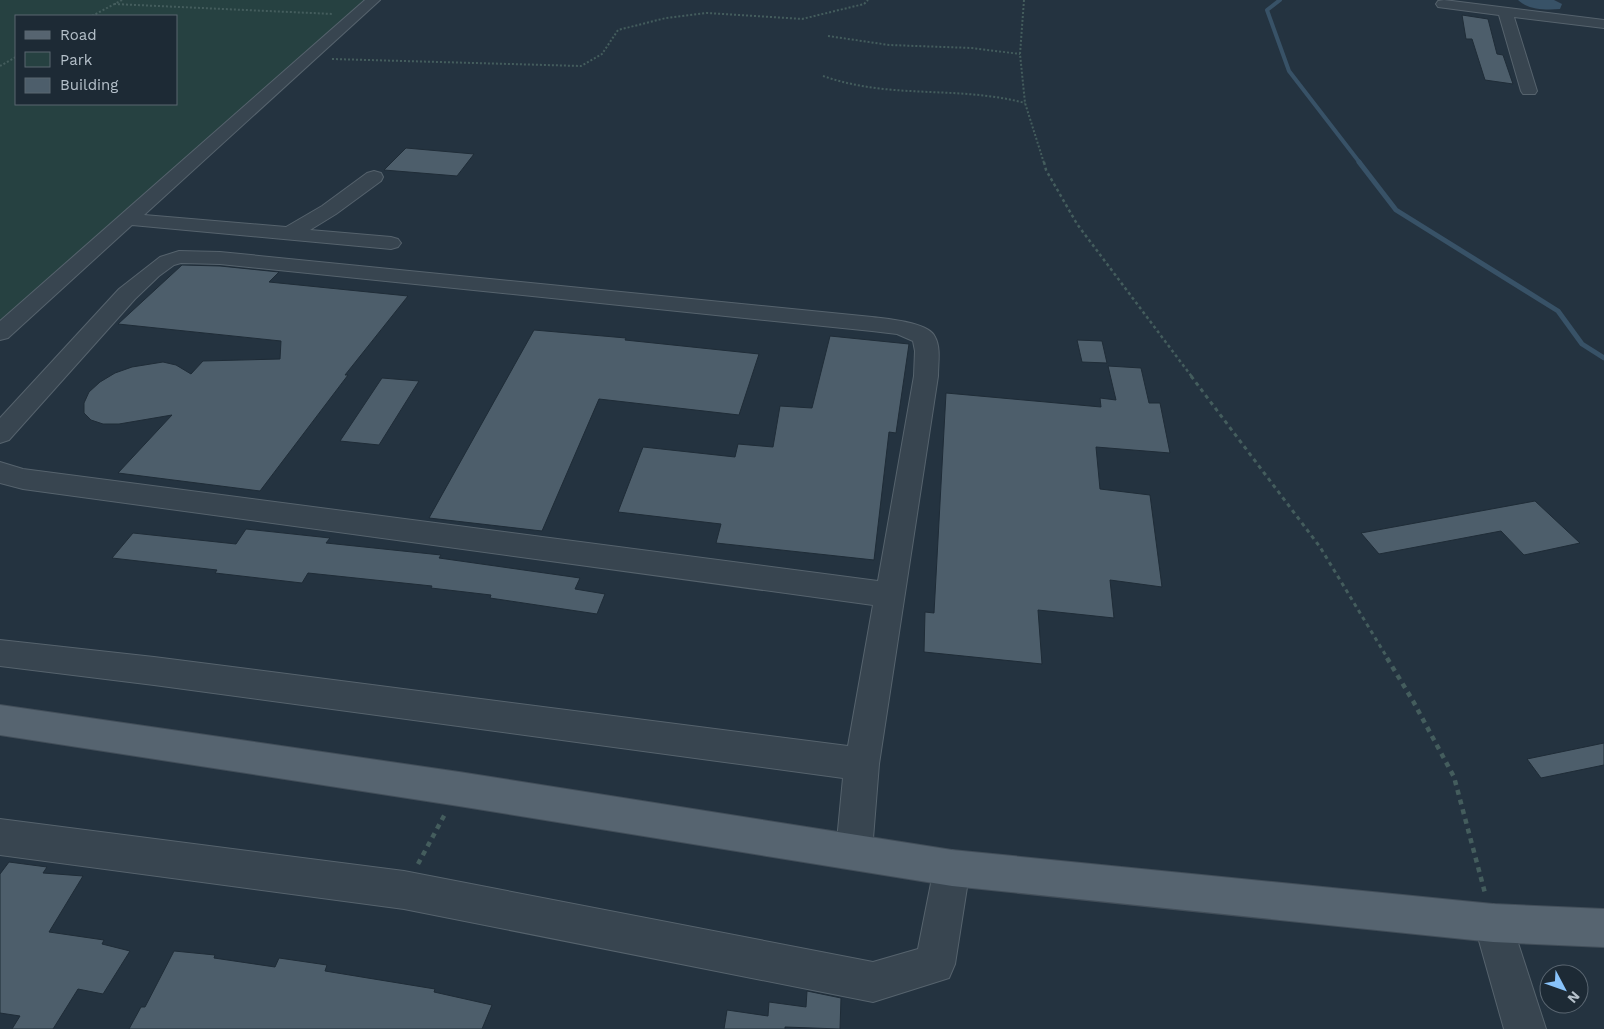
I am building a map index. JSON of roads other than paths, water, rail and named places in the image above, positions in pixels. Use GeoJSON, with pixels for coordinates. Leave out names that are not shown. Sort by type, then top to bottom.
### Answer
{"type":"FeatureCollection","features":[{"type":"Feature","properties":{"kind":"main road"},"geometry":{"type":"LineString","coordinates":[[0,720],[458,789],[952,868],[1493,923],[1604,928]]}},
{"type":"Feature","properties":{"kind":"street"},"geometry":{"type":"LineString","coordinates":[[0,333],[355,14],[373,0]]}},
{"type":"Feature","properties":{"kind":"street"},"geometry":{"type":"LineString","coordinates":[[1443,4],[1604,24]]}},
{"type":"Feature","properties":{"kind":"street"},"geometry":{"type":"LineString","coordinates":[[1505,12],[1529,91]]}},
{"type":"Feature","properties":{"kind":"street"},"geometry":{"type":"LineString","coordinates":[[287,234],[329,210],[374,177]]}},
{"type":"Feature","properties":{"kind":"street"},"geometry":{"type":"LineString","coordinates":[[128,219],[391,243]]}},
{"type":"Feature","properties":{"kind":"street"},"geometry":{"type":"LineString","coordinates":[[0,434],[127,294],[166,261],[179,256],[220,258],[902,328],[924,337],[927,351],[926,376],[862,764],[854,851]]}},
{"type":"Feature","properties":{"kind":"street"},"geometry":{"type":"LineString","coordinates":[[0,472],[23,479],[891,595]]}},
{"type":"Feature","properties":{"kind":"street"},"geometry":{"type":"LineString","coordinates":[[0,653],[164,672],[862,764]]}},
{"type":"Feature","properties":{"kind":"street"},"geometry":{"type":"LineString","coordinates":[[0,837],[404,890],[873,982],[935,964],[952,868]]}},
{"type":"Feature","properties":{"kind":"street"},"geometry":{"type":"LineString","coordinates":[[1493,923],[1525,1029]]}},
{"type":"Feature","properties":{"kind":"water"},"geometry":{"type":"Polygon","coordinates":[[[1518,0],[1554,0],[1562,4],[1560,9],[1532,8],[1518,0]]]}},
{"type":"Feature","properties":{"kind":"waterway"},"geometry":{"type":"LineString","coordinates":[[1280,0],[1267,10],[1289,71],[1360,163]]}},
{"type":"Feature","properties":{"kind":"waterway"},"geometry":{"type":"LineString","coordinates":[[1359,162],[1396,210],[1558,311],[1582,344],[1604,358]]}}]}
